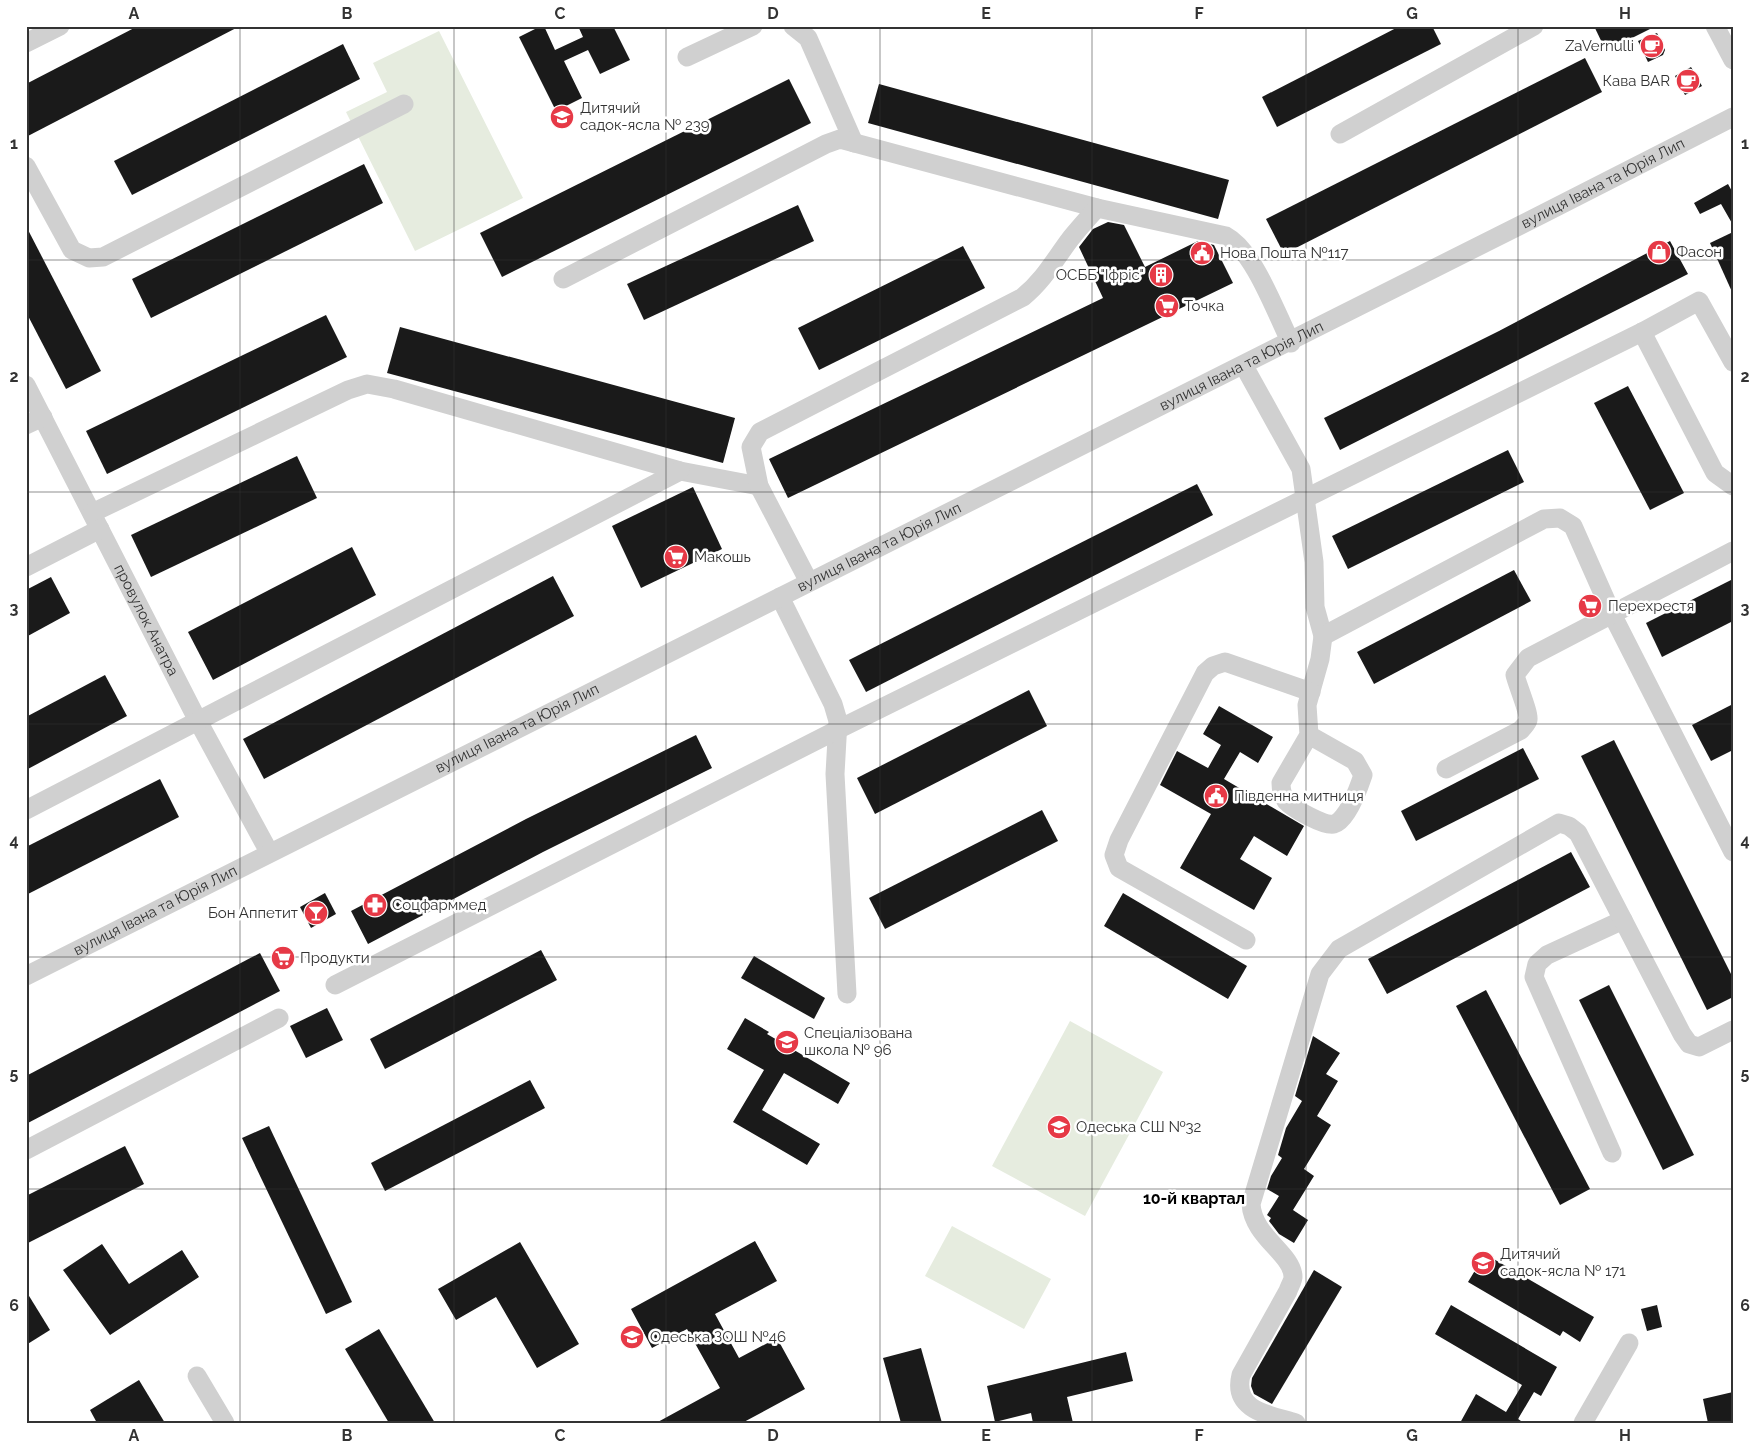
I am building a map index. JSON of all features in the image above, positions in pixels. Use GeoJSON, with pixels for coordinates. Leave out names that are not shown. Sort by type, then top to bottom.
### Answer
{"type":"FeatureCollection","features":[{"type":"Feature","properties":{"kind":"street"},"geometry":{"type":"LineString","coordinates":[[26,44],[60,26]]}},
{"type":"Feature","properties":{"kind":"street"},"geometry":{"type":"LineString","coordinates":[[687,57],[753,26]]}},
{"type":"Feature","properties":{"kind":"street"},"geometry":{"type":"LineString","coordinates":[[794,26],[808,38],[854,142]]}},
{"type":"Feature","properties":{"kind":"street"},"geometry":{"type":"LineString","coordinates":[[1340,134],[1534,26]]}},
{"type":"Feature","properties":{"kind":"street"},"geometry":{"type":"LineString","coordinates":[[1715,26],[1733,60]]}},
{"type":"Feature","properties":{"kind":"street"},"geometry":{"type":"LineString","coordinates":[[26,166],[72,250],[89,258],[103,257],[404,104]]}},
{"type":"Feature","properties":{"kind":"street","name":"вулиця Івана та Юрія Лип"},"geometry":{"type":"LineString","coordinates":[[26,976],[269,852],[1291,343],[1733,117]]}},
{"type":"Feature","properties":{"kind":"street"},"geometry":{"type":"LineString","coordinates":[[563,279],[826,144],[840,139],[1097,208],[1226,236],[1235,241],[1248,256],[1291,343]]}},
{"type":"Feature","properties":{"kind":"street"},"geometry":{"type":"LineString","coordinates":[[809,582],[759,486],[752,447],[760,432],[1023,297],[1036,287],[1071,238],[1097,208]]}},
{"type":"Feature","properties":{"kind":"street"},"geometry":{"type":"LineString","coordinates":[[335,985],[838,730],[1305,497],[1642,332],[1699,301],[1733,362]]}},
{"type":"Feature","properties":{"kind":"street"},"geometry":{"type":"LineString","coordinates":[[1642,332],[1715,473],[1733,486]]}},
{"type":"Feature","properties":{"kind":"street"},"geometry":{"type":"LineString","coordinates":[[1244,366],[1301,469],[1314,562],[1315,607],[1323,636],[1320,659],[1307,705],[1309,735],[1281,782],[1281,790],[1287,802],[1325,825],[1335,824],[1341,820],[1358,792],[1363,775],[1355,761],[1309,735]]}},
{"type":"Feature","properties":{"kind":"street"},"geometry":{"type":"LineString","coordinates":[[26,567],[96,521],[348,390],[366,384],[394,389],[680,471],[759,486]]}},
{"type":"Feature","properties":{"kind":"street","name":"провулок Анатра"},"geometry":{"type":"LineString","coordinates":[[26,385],[35,421],[96,521],[198,721],[269,852]]}},
{"type":"Feature","properties":{"kind":"street"},"geometry":{"type":"LineString","coordinates":[[26,810],[680,471]]}},
{"type":"Feature","properties":{"kind":"street"},"geometry":{"type":"LineString","coordinates":[[1323,636],[1544,519],[1560,518],[1573,526],[1612,614],[1733,852]]}},
{"type":"Feature","properties":{"kind":"street"},"geometry":{"type":"LineString","coordinates":[[1446,769],[1521,730],[1528,721],[1529,714],[1518,689],[1515,674],[1528,658],[1733,551]]}},
{"type":"Feature","properties":{"kind":"street"},"geometry":{"type":"LineString","coordinates":[[780,597],[833,704],[838,721],[835,774],[847,994]]}},
{"type":"Feature","properties":{"kind":"street"},"geometry":{"type":"LineString","coordinates":[[1246,940],[1119,868],[1114,855],[1119,840],[1200,682],[1205,673],[1213,666],[1225,662],[1311,692]]}},
{"type":"Feature","properties":{"kind":"street"},"geometry":{"type":"LineString","coordinates":[[1296,1423],[1260,1412],[1244,1401],[1238,1388],[1241,1375],[1288,1291],[1293,1277],[1290,1266],[1260,1232],[1252,1216],[1251,1204],[1320,974],[1331,957],[1339,949],[1559,823],[1570,826],[1578,833],[1682,1034],[1689,1044],[1699,1047],[1733,1030]]}},
{"type":"Feature","properties":{"kind":"street"},"geometry":{"type":"LineString","coordinates":[[1612,1153],[1534,978],[1537,964],[1547,955],[1623,920]]}},
{"type":"Feature","properties":{"kind":"street"},"geometry":{"type":"LineString","coordinates":[[26,1150],[279,1018]]}},
{"type":"Feature","properties":{"kind":"street"},"geometry":{"type":"LineString","coordinates":[[1583,1423],[1629,1343]]}},
{"type":"Feature","properties":{"kind":"street"},"geometry":{"type":"LineString","coordinates":[[197,1376],[225,1423]]}},
{"type":"Feature","properties":{"kind":"shaded area"},"geometry":{"type":"Polygon","coordinates":[[[439,31],[523,198],[415,251],[346,112],[387,92],[373,63],[439,31]]]}},
{"type":"Feature","properties":{"kind":"shaded area"},"geometry":{"type":"Polygon","coordinates":[[[1070,1021],[1163,1072],[1085,1216],[992,1166],[1070,1021]]]}},
{"type":"Feature","properties":{"kind":"shaded area"},"geometry":{"type":"Polygon","coordinates":[[[952,1226],[1051,1279],[1024,1329],[925,1276],[952,1226]]]}},
{"type":"Feature","properties":{"kind":"building"},"geometry":{"type":"Polygon","coordinates":[[[138,26],[240,26],[26,137],[26,84],[138,26]]]}},
{"type":"Feature","properties":{"kind":"building"},"geometry":{"type":"Polygon","coordinates":[[[544,26],[555,50],[583,37],[578,26],[613,26],[630,60],[600,74],[588,50],[564,61],[582,98],[556,111],[519,37],[544,26]]]}},
{"type":"Feature","properties":{"kind":"building"},"geometry":{"type":"Polygon","coordinates":[[[1400,26],[1432,26],[1441,44],[1277,127],[1262,97],[1400,26]]]}},
{"type":"Feature","properties":{"kind":"building"},"geometry":{"type":"Polygon","coordinates":[[[1594,26],[1656,26],[1606,51],[1594,26]]]}},
{"type":"Feature","properties":{"kind":"building","name":"ZaVernulli"},"geometry":{"type":"Polygon","coordinates":[[[1657,33],[1665,50],[1663,55],[1648,62],[1638,41],[1657,33]]]}},
{"type":"Feature","properties":{"kind":"building"},"geometry":{"type":"Polygon","coordinates":[[[343,44],[360,79],[132,195],[114,161],[343,44]]]}},
{"type":"Feature","properties":{"kind":"building"},"geometry":{"type":"Polygon","coordinates":[[[1585,58],[1602,92],[1284,254],[1266,219],[1585,58]]]}},
{"type":"Feature","properties":{"kind":"building","name":"Кава BAR"},"geometry":{"type":"Polygon","coordinates":[[[1691,67],[1702,86],[1685,95],[1675,76],[1691,67]]]}},
{"type":"Feature","properties":{"kind":"building"},"geometry":{"type":"Polygon","coordinates":[[[789,79],[811,123],[502,277],[480,233],[789,79]]]}},
{"type":"Feature","properties":{"kind":"building"},"geometry":{"type":"Polygon","coordinates":[[[879,84],[1229,180],[1218,219],[868,123],[879,84]]]}},
{"type":"Feature","properties":{"kind":"building"},"geometry":{"type":"Polygon","coordinates":[[[364,164],[383,203],[151,318],[132,279],[364,164]]]}},
{"type":"Feature","properties":{"kind":"building"},"geometry":{"type":"Polygon","coordinates":[[[1728,184],[1733,193],[1733,225],[1721,204],[1700,214],[1694,203],[1728,184]]]}},
{"type":"Feature","properties":{"kind":"building"},"geometry":{"type":"Polygon","coordinates":[[[798,205],[814,241],[644,320],[627,284],[798,205]]]}},
{"type":"Feature","properties":{"kind":"building"},"geometry":{"type":"Polygon","coordinates":[[[1108,222],[1124,225],[1145,267],[1198,241],[1214,245],[1233,283],[788,498],[769,459],[1103,298],[1079,247],[1093,229],[1108,222]]]}},
{"type":"Feature","properties":{"kind":"building"},"geometry":{"type":"Polygon","coordinates":[[[26,226],[101,371],[66,389],[26,312],[26,226]]]}},
{"type":"Feature","properties":{"kind":"building"},"geometry":{"type":"Polygon","coordinates":[[[1733,232],[1733,294],[1710,243],[1733,232]]]}},
{"type":"Feature","properties":{"kind":"building"},"geometry":{"type":"Polygon","coordinates":[[[1670,241],[1688,274],[1340,450],[1324,418],[1499,331],[1670,241]]]}},
{"type":"Feature","properties":{"kind":"building"},"geometry":{"type":"Polygon","coordinates":[[[963,246],[985,288],[819,370],[798,328],[963,246]]]}},
{"type":"Feature","properties":{"kind":"building"},"geometry":{"type":"Polygon","coordinates":[[[326,315],[347,357],[107,474],[86,431],[326,315]]]}},
{"type":"Feature","properties":{"kind":"building"},"geometry":{"type":"Polygon","coordinates":[[[400,327],[735,418],[723,463],[387,373],[400,327]]]}},
{"type":"Feature","properties":{"kind":"building"},"geometry":{"type":"Polygon","coordinates":[[[1628,386],[1684,493],[1650,510],[1594,403],[1628,386]]]}},
{"type":"Feature","properties":{"kind":"building"},"geometry":{"type":"Polygon","coordinates":[[[1508,450],[1524,482],[1348,569],[1332,536],[1508,450]]]}},
{"type":"Feature","properties":{"kind":"building"},"geometry":{"type":"Polygon","coordinates":[[[297,456],[317,498],[151,577],[131,535],[297,456]]]}},
{"type":"Feature","properties":{"kind":"building"},"geometry":{"type":"Polygon","coordinates":[[[1197,484],[1213,515],[866,692],[849,660],[1197,484]]]}},
{"type":"Feature","properties":{"kind":"building"},"geometry":{"type":"Polygon","coordinates":[[[693,487],[722,549],[641,588],[612,526],[693,487]]]}},
{"type":"Feature","properties":{"kind":"building"},"geometry":{"type":"Polygon","coordinates":[[[352,547],[376,595],[213,680],[188,632],[352,547]]]}},
{"type":"Feature","properties":{"kind":"building"},"geometry":{"type":"Polygon","coordinates":[[[1514,570],[1531,601],[1374,684],[1357,652],[1514,570]]]}},
{"type":"Feature","properties":{"kind":"building"},"geometry":{"type":"Polygon","coordinates":[[[553,576],[574,616],[264,779],[243,739],[553,576]]]}},
{"type":"Feature","properties":{"kind":"building"},"geometry":{"type":"Polygon","coordinates":[[[51,577],[70,613],[26,637],[26,590],[51,577]]]}},
{"type":"Feature","properties":{"kind":"building"},"geometry":{"type":"Polygon","coordinates":[[[1733,579],[1733,621],[1662,657],[1646,623],[1733,579]]]}},
{"type":"Feature","properties":{"kind":"building"},"geometry":{"type":"Polygon","coordinates":[[[105,675],[127,716],[26,770],[26,717],[105,675]]]}},
{"type":"Feature","properties":{"kind":"building"},"geometry":{"type":"Polygon","coordinates":[[[1029,690],[1047,726],[875,814],[857,778],[1029,690]]]}},
{"type":"Feature","properties":{"kind":"building"},"geometry":{"type":"Polygon","coordinates":[[[1733,704],[1733,750],[1711,761],[1692,725],[1733,704]]]}},
{"type":"Feature","properties":{"kind":"building","name":"Південна митниця"},"geometry":{"type":"Polygon","coordinates":[[[1219,706],[1273,737],[1258,763],[1240,752],[1224,779],[1304,826],[1287,856],[1254,836],[1240,859],[1272,878],[1254,910],[1180,868],[1211,814],[1160,785],[1177,751],[1208,768],[1221,745],[1203,734],[1219,706]]]}},
{"type":"Feature","properties":{"kind":"building"},"geometry":{"type":"Polygon","coordinates":[[[696,735],[712,768],[543,852],[368,944],[351,911],[526,819],[696,735]]]}},
{"type":"Feature","properties":{"kind":"building"},"geometry":{"type":"Polygon","coordinates":[[[1614,740],[1733,978],[1733,997],[1707,1010],[1581,756],[1614,740]]]}},
{"type":"Feature","properties":{"kind":"building"},"geometry":{"type":"Polygon","coordinates":[[[1523,748],[1539,779],[1416,841],[1401,811],[1523,748]]]}},
{"type":"Feature","properties":{"kind":"building"},"geometry":{"type":"Polygon","coordinates":[[[160,779],[179,817],[26,895],[26,847],[160,779]]]}},
{"type":"Feature","properties":{"kind":"building"},"geometry":{"type":"Polygon","coordinates":[[[1042,810],[1058,841],[885,929],[869,898],[1042,810]]]}},
{"type":"Feature","properties":{"kind":"building"},"geometry":{"type":"Polygon","coordinates":[[[1571,852],[1590,887],[1387,994],[1368,959],[1571,852]]]}},
{"type":"Feature","properties":{"kind":"building"},"geometry":{"type":"Polygon","coordinates":[[[325,893],[336,914],[311,928],[300,907],[325,893]]]}},
{"type":"Feature","properties":{"kind":"building"},"geometry":{"type":"Polygon","coordinates":[[[1123,893],[1247,966],[1228,999],[1104,926],[1123,893]]]}},
{"type":"Feature","properties":{"kind":"building"},"geometry":{"type":"Polygon","coordinates":[[[541,950],[557,980],[385,1069],[370,1039],[541,950]]]}},
{"type":"Feature","properties":{"kind":"building"},"geometry":{"type":"Polygon","coordinates":[[[260,953],[280,991],[26,1124],[26,1076],[260,953]]]}},
{"type":"Feature","properties":{"kind":"building"},"geometry":{"type":"Polygon","coordinates":[[[754,956],[825,998],[814,1019],[741,978],[754,956]]]}},
{"type":"Feature","properties":{"kind":"building"},"geometry":{"type":"Polygon","coordinates":[[[1609,985],[1694,1155],[1663,1170],[1579,1000],[1609,985]]]}},
{"type":"Feature","properties":{"kind":"building"},"geometry":{"type":"Polygon","coordinates":[[[1486,990],[1590,1189],[1560,1205],[1456,1006],[1486,990]]]}},
{"type":"Feature","properties":{"kind":"building"},"geometry":{"type":"Polygon","coordinates":[[[327,1008],[343,1040],[306,1058],[290,1026],[327,1008]]]}},
{"type":"Feature","properties":{"kind":"building"},"geometry":{"type":"Polygon","coordinates":[[[745,1018],[769,1032],[767,1034],[850,1083],[838,1104],[784,1073],[762,1110],[820,1144],[807,1165],[733,1122],[764,1070],[727,1049],[745,1018]]]}},
{"type":"Feature","properties":{"kind":"building"},"geometry":{"type":"Polygon","coordinates":[[[1313,1036],[1340,1053],[1326,1074],[1338,1081],[1317,1116],[1331,1125],[1304,1169],[1314,1176],[1293,1210],[1308,1220],[1294,1243],[1279,1234],[1269,1221],[1271,1218],[1267,1215],[1279,1196],[1267,1189],[1271,1176],[1282,1158],[1278,1155],[1286,1128],[1302,1101],[1295,1096],[1313,1036]]]}},
{"type":"Feature","properties":{"kind":"building"},"geometry":{"type":"Polygon","coordinates":[[[530,1080],[545,1108],[385,1191],[371,1163],[530,1080]]]}},
{"type":"Feature","properties":{"kind":"building"},"geometry":{"type":"Polygon","coordinates":[[[269,1126],[352,1302],[326,1314],[242,1138],[269,1126]]]}},
{"type":"Feature","properties":{"kind":"building"},"geometry":{"type":"Polygon","coordinates":[[[125,1146],[144,1184],[26,1244],[26,1196],[125,1146]]]}},
{"type":"Feature","properties":{"kind":"building"},"geometry":{"type":"Polygon","coordinates":[[[755,1241],[777,1281],[715,1314],[739,1358],[777,1338],[805,1389],[742,1423],[656,1423],[720,1388],[687,1329],[652,1348],[631,1309],[755,1241]]]}},
{"type":"Feature","properties":{"kind":"building"},"geometry":{"type":"Polygon","coordinates":[[[520,1242],[579,1344],[537,1368],[496,1297],[456,1320],[438,1289],[520,1242]]]}},
{"type":"Feature","properties":{"kind":"building"},"geometry":{"type":"Polygon","coordinates":[[[102,1244],[129,1284],[182,1250],[199,1277],[110,1335],[63,1270],[102,1244]]]}},
{"type":"Feature","properties":{"kind":"building"},"geometry":{"type":"Polygon","coordinates":[[[1485,1254],[1594,1317],[1580,1342],[1563,1331],[1560,1336],[1468,1282],[1485,1254]]]}},
{"type":"Feature","properties":{"kind":"building"},"geometry":{"type":"Polygon","coordinates":[[[1314,1270],[1342,1287],[1272,1404],[1254,1394],[1251,1386],[1252,1378],[1314,1270]]]}},
{"type":"Feature","properties":{"kind":"building"},"geometry":{"type":"Polygon","coordinates":[[[26,1291],[50,1330],[26,1345],[26,1291]]]}},
{"type":"Feature","properties":{"kind":"building"},"geometry":{"type":"Polygon","coordinates":[[[1451,1305],[1557,1367],[1541,1396],[1534,1392],[1518,1419],[1524,1423],[1460,1423],[1476,1394],[1506,1412],[1522,1385],[1435,1334],[1451,1305]]]}},
{"type":"Feature","properties":{"kind":"building"},"geometry":{"type":"Polygon","coordinates":[[[1657,1305],[1662,1327],[1647,1331],[1641,1309],[1657,1305]]]}},
{"type":"Feature","properties":{"kind":"building"},"geometry":{"type":"Polygon","coordinates":[[[379,1329],[435,1423],[389,1423],[345,1349],[379,1329]]]}},
{"type":"Feature","properties":{"kind":"building"},"geometry":{"type":"Polygon","coordinates":[[[921,1348],[942,1423],[901,1423],[883,1358],[921,1348]]]}},
{"type":"Feature","properties":{"kind":"building"},"geometry":{"type":"Polygon","coordinates":[[[1126,1352],[1133,1381],[1067,1397],[1073,1423],[1033,1423],[1031,1413],[995,1422],[987,1386],[1126,1352]]]}},
{"type":"Feature","properties":{"kind":"building"},"geometry":{"type":"Polygon","coordinates":[[[139,1380],[165,1423],[97,1423],[90,1410],[139,1380]]]}},
{"type":"Feature","properties":{"kind":"building"},"geometry":{"type":"Polygon","coordinates":[[[1733,1392],[1733,1423],[1708,1423],[1703,1399],[1733,1392]]]}},
{"type":"Feature","properties":{"kind":"place","name":"ZaVernulli"},"geometry":{"type":"Point","coordinates":[1652,46]}},
{"type":"Feature","properties":{"kind":"place","name":"Кава BAR"},"geometry":{"type":"Point","coordinates":[1688,81]}},
{"type":"Feature","properties":{"kind":"place","name":"Дитячий садок-ясла № 239"},"geometry":{"type":"Point","coordinates":[562,117]}},
{"type":"Feature","properties":{"kind":"place","name":"Фасон"},"geometry":{"type":"Point","coordinates":[1659,252]}},
{"type":"Feature","properties":{"kind":"place","name":"Нова Пошта №117"},"geometry":{"type":"Point","coordinates":[1202,253]}},
{"type":"Feature","properties":{"kind":"place","name":"ОСББ \"Іфріс\""},"geometry":{"type":"Point","coordinates":[1161,275]}},
{"type":"Feature","properties":{"kind":"place","name":"Точка"},"geometry":{"type":"Point","coordinates":[1167,306]}},
{"type":"Feature","properties":{"kind":"place","name":"Макошь"},"geometry":{"type":"Point","coordinates":[676,557]}},
{"type":"Feature","properties":{"kind":"place","name":"Перехрестя"},"geometry":{"type":"Point","coordinates":[1590,606]}},
{"type":"Feature","properties":{"kind":"place","name":"Південна митниця"},"geometry":{"type":"Point","coordinates":[1216,796]}},
{"type":"Feature","properties":{"kind":"place","name":"Соцфарммед"},"geometry":{"type":"Point","coordinates":[375,905]}},
{"type":"Feature","properties":{"kind":"place","name":"Бон Аппетит"},"geometry":{"type":"Point","coordinates":[316,913]}},
{"type":"Feature","properties":{"kind":"place","name":"Продукти"},"geometry":{"type":"Point","coordinates":[283,958]}},
{"type":"Feature","properties":{"kind":"place","name":"Спеціалізована школа № 96"},"geometry":{"type":"Point","coordinates":[787,1042]}},
{"type":"Feature","properties":{"kind":"place","name":"Одеська СШ №32"},"geometry":{"type":"Point","coordinates":[1059,1127]}},
{"type":"Feature","properties":{"kind":"place","name":"Дитячий садок-ясла № 171"},"geometry":{"type":"Point","coordinates":[1483,1263]}},
{"type":"Feature","properties":{"kind":"place","name":"Одеська ЗОШ №46"},"geometry":{"type":"Point","coordinates":[632,1337]}},
{"type":"Feature","properties":{"kind":"district","name":"10-й квартал"},"geometry":{"type":"Point","coordinates":[1194,1198]}}]}
